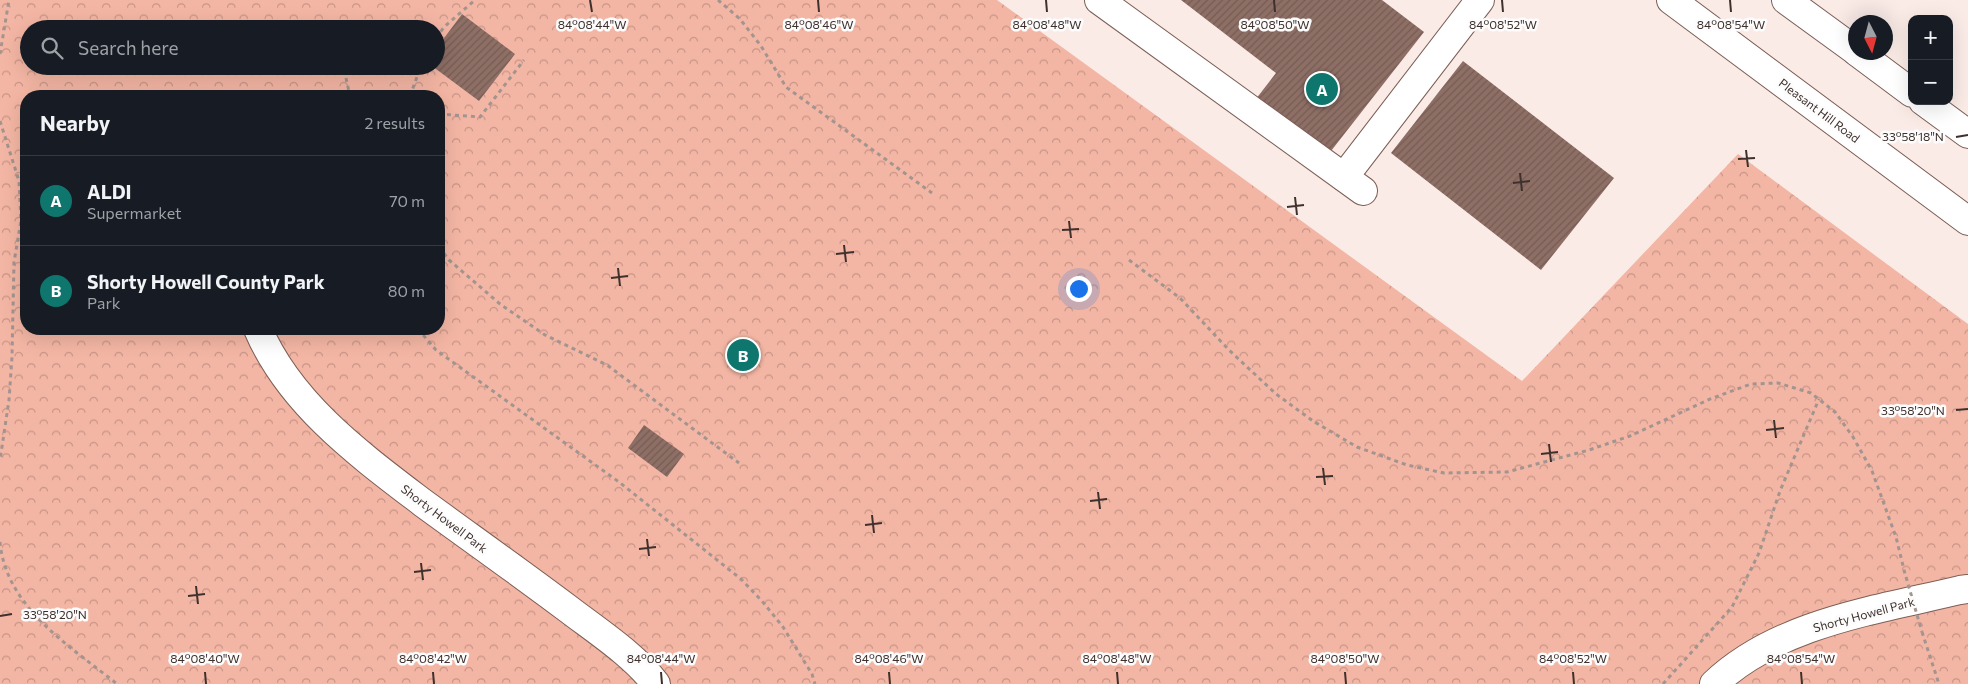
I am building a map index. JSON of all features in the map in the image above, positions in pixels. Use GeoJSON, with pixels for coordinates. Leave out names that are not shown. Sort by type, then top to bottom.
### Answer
{"type":"FeatureCollection","features":[{"type":"Feature","properties":{"kind":"main road"},"geometry":{"type":"LineString","coordinates":[[1103,1],[1353,184],[1480,0]]}},
{"type":"Feature","properties":{"kind":"main road","name":"Pleasant Hill Road"},"geometry":{"type":"LineString","coordinates":[[1671,0],[1968,221]]}},
{"type":"Feature","properties":{"kind":"main road"},"geometry":{"type":"LineString","coordinates":[[1786,0],[1848,46]]}},
{"type":"Feature","properties":{"kind":"main road"},"geometry":{"type":"LineString","coordinates":[[1867,60],[1908,90]]}},
{"type":"Feature","properties":{"kind":"main road"},"geometry":{"type":"LineString","coordinates":[[1928,105],[1968,134]]}},
{"type":"Feature","properties":{"kind":"main road","name":"Shorty Howell Park"},"geometry":{"type":"LineString","coordinates":[[261,335],[268,352],[306,403],[372,464],[600,633],[646,671],[656,684]]}},
{"type":"Feature","properties":{"kind":"main road","name":"Shorty Howell Park"},"geometry":{"type":"LineString","coordinates":[[1714,684],[1730,669],[1778,642],[1827,623],[1968,589]]}},
{"type":"Feature","properties":{"kind":"path"},"geometry":{"type":"LineString","coordinates":[[0,54],[9,0]]}},
{"type":"Feature","properties":{"kind":"path"},"geometry":{"type":"LineString","coordinates":[[445,26],[476,0]]}},
{"type":"Feature","properties":{"kind":"path"},"geometry":{"type":"LineString","coordinates":[[718,0],[740,19],[756,39],[786,87],[932,193]]}},
{"type":"Feature","properties":{"kind":"path"},"geometry":{"type":"LineString","coordinates":[[445,114],[480,117],[524,60]]}},
{"type":"Feature","properties":{"kind":"path"},"geometry":{"type":"LineString","coordinates":[[412,90],[418,75]]}},
{"type":"Feature","properties":{"kind":"path"},"geometry":{"type":"LineString","coordinates":[[346,78],[349,90]]}},
{"type":"Feature","properties":{"kind":"path"},"geometry":{"type":"LineString","coordinates":[[0,121],[19,181],[20,194]]}},
{"type":"Feature","properties":{"kind":"path"},"geometry":{"type":"LineString","coordinates":[[0,460],[9,400],[14,262],[20,231]]}},
{"type":"Feature","properties":{"kind":"path"},"geometry":{"type":"LineString","coordinates":[[445,254],[500,304],[545,335],[607,365],[739,463]]}},
{"type":"Feature","properties":{"kind":"path"},"geometry":{"type":"LineString","coordinates":[[1130,260],[1180,298],[1229,350],[1276,394],[1313,421],[1357,447],[1407,465],[1444,473],[1507,472],[1589,450],[1630,436],[1710,399],[1751,384],[1778,383],[1811,393],[1835,412],[1853,437],[1872,470],[1896,537],[1922,632],[1939,684]]}},
{"type":"Feature","properties":{"kind":"path"},"geometry":{"type":"LineString","coordinates":[[423,335],[436,350],[619,482],[741,579],[783,627],[812,674],[816,684]]}},
{"type":"Feature","properties":{"kind":"path"},"geometry":{"type":"LineString","coordinates":[[1663,684],[1732,607],[1759,553],[1780,491],[1819,399]]}},
{"type":"Feature","properties":{"kind":"path"},"geometry":{"type":"LineString","coordinates":[[0,542],[1,552],[16,592],[42,623],[118,684]]}},
{"type":"Feature","properties":{"kind":"green space"},"geometry":{"type":"Polygon","coordinates":[[[0,0],[997,0],[1522,381],[1738,154],[1968,324],[1968,684],[0,684],[0,0]]]}},
{"type":"Feature","properties":{"kind":"building"},"geometry":{"type":"Polygon","coordinates":[[[1181,0],[1382,0],[1424,32],[1324,160],[1252,104],[1276,73],[1181,0]]]}},
{"type":"Feature","properties":{"kind":"building"},"geometry":{"type":"Polygon","coordinates":[[[462,14],[515,54],[479,101],[444,75],[445,37],[462,14]]]}},
{"type":"Feature","properties":{"kind":"building"},"geometry":{"type":"Polygon","coordinates":[[[1463,61],[1614,178],[1541,270],[1391,153],[1463,61]]]}},
{"type":"Feature","properties":{"kind":"building"},"geometry":{"type":"Polygon","coordinates":[[[644,425],[684,454],[667,477],[628,448],[644,425]]]}},
{"type":"Feature","properties":{"kind":"place","name":"ALDI"},"geometry":{"type":"Point","coordinates":[1322,89]}},
{"type":"Feature","properties":{"kind":"place","name":"Shorty Howell County Park"},"geometry":{"type":"Point","coordinates":[743,355]}}]}
